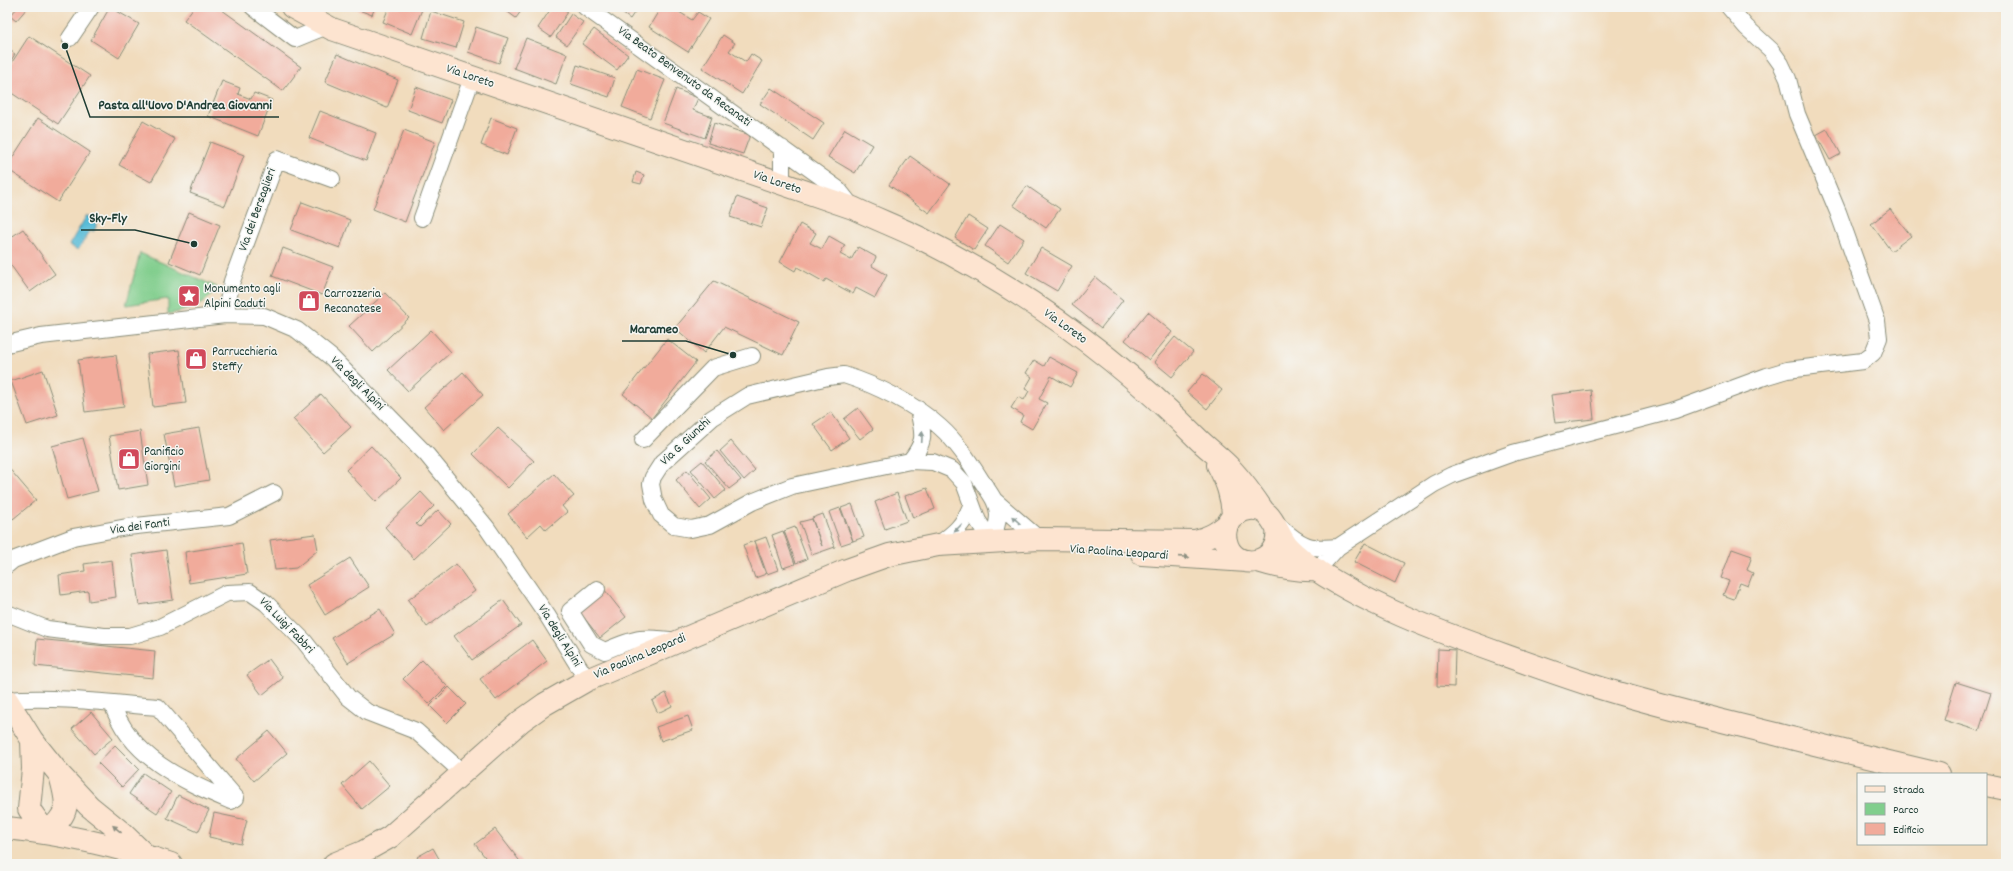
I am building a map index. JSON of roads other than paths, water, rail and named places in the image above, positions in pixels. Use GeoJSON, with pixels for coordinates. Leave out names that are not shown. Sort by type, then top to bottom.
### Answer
{"type":"FeatureCollection","features":[{"type":"Feature","properties":{"kind":"main road","name":"Via Loreto"},"geometry":{"type":"LineString","coordinates":[[292,7],[472,78],[853,208],[921,238],[985,274],[1042,311],[1101,353],[1162,403],[1230,468],[1272,521],[1286,545],[1297,556],[1316,570],[1378,605],[1448,635],[1591,685],[1688,713],[1935,773]]}},
{"type":"Feature","properties":{"kind":"main road","name":"Via Loreto"},"geometry":{"type":"LineString","coordinates":[[1211,451],[1228,484],[1233,500],[1230,520]]}},
{"type":"Feature","properties":{"kind":"main road"},"geometry":{"type":"LineString","coordinates":[[1252,561],[1267,557],[1274,549],[1278,539],[1272,521],[1248,509],[1230,520],[1225,536],[1228,547],[1236,556],[1252,561],[1300,571],[1316,570]]}},
{"type":"Feature","properties":{"kind":"main road","name":"Via Paolina Leopardi"},"geometry":{"type":"LineString","coordinates":[[334,864],[363,852],[390,836],[522,721],[545,704],[587,680],[847,570],[889,555],[938,545],[1039,539],[1195,541],[1208,539],[1216,534],[1230,520]]}},
{"type":"Feature","properties":{"kind":"main road","name":"Via Paolina Leopardi"},"geometry":{"type":"LineString","coordinates":[[992,542],[1038,548],[1252,561]]}},
{"type":"Feature","properties":{"kind":"main road"},"geometry":{"type":"LineString","coordinates":[[7,700],[32,740],[60,775],[89,806],[146,856]]}},
{"type":"Feature","properties":{"kind":"main road"},"geometry":{"type":"LineString","coordinates":[[32,740],[33,769],[29,809],[46,832]]}},
{"type":"Feature","properties":{"kind":"main road"},"geometry":{"type":"LineString","coordinates":[[46,832],[60,821],[66,807],[67,798],[60,775]]}},
{"type":"Feature","properties":{"kind":"main road"},"geometry":{"type":"LineString","coordinates":[[1987,785],[2006,789]]}},
{"type":"Feature","properties":{"kind":"main road"},"geometry":{"type":"LineString","coordinates":[[7,817],[14,814],[30,797]]}},
{"type":"Feature","properties":{"kind":"main road"},"geometry":{"type":"LineString","coordinates":[[7,828],[46,832],[146,856],[171,864]]}},
{"type":"Feature","properties":{"kind":"street"},"geometry":{"type":"LineString","coordinates":[[70,38],[91,7]]}},
{"type":"Feature","properties":{"kind":"street"},"geometry":{"type":"LineString","coordinates":[[253,7],[295,39],[320,17]]}},
{"type":"Feature","properties":{"kind":"street","name":"Via Beato Benvenuto da Recanati"},"geometry":{"type":"LineString","coordinates":[[585,7],[782,148],[838,190],[853,208]]}},
{"type":"Feature","properties":{"kind":"street"},"geometry":{"type":"LineString","coordinates":[[1316,570],[1338,547],[1434,484],[1452,475],[1506,455],[1675,410],[1787,370],[1850,364],[1863,361],[1873,353],[1879,338],[1878,321],[1838,212],[1797,114],[1788,79],[1772,50],[1746,27],[1728,7]]}},
{"type":"Feature","properties":{"kind":"street"},"geometry":{"type":"LineString","coordinates":[[422,218],[472,78]]}},
{"type":"Feature","properties":{"kind":"street"},"geometry":{"type":"LineString","coordinates":[[782,148],[782,185]]}},
{"type":"Feature","properties":{"kind":"street","name":"Via dei Bersaglieri"},"geometry":{"type":"LineString","coordinates":[[225,315],[232,281],[277,159],[332,179]]}},
{"type":"Feature","properties":{"kind":"street","name":"Via degli Alpini"},"geometry":{"type":"LineString","coordinates":[[7,344],[41,336],[225,315],[264,316],[297,330],[332,358],[427,455],[488,528],[547,614],[587,680]]}},
{"type":"Feature","properties":{"kind":"street"},"geometry":{"type":"LineString","coordinates":[[643,440],[713,368],[752,356]]}},
{"type":"Feature","properties":{"kind":"street","name":"Via G. Giunchi"},"geometry":{"type":"LineString","coordinates":[[992,542],[978,521],[971,506],[964,483],[952,470],[933,462],[910,461],[792,486],[752,502],[710,525],[691,529],[674,526],[661,515],[654,500],[651,484],[662,463],[712,418],[747,396],[828,377],[844,375],[864,381],[918,410],[940,427],[965,455],[994,500],[1039,539]]}},
{"type":"Feature","properties":{"kind":"street"},"geometry":{"type":"LineString","coordinates":[[910,461],[921,447],[923,434],[918,410]]}},
{"type":"Feature","properties":{"kind":"street","name":"Via dei Fanti"},"geometry":{"type":"LineString","coordinates":[[7,565],[12,560],[73,537],[127,527],[229,516],[274,493]]}},
{"type":"Feature","properties":{"kind":"street","name":"Via G. Giunchi"},"geometry":{"type":"LineString","coordinates":[[992,542],[997,525],[998,514],[994,500]]}},
{"type":"Feature","properties":{"kind":"street"},"geometry":{"type":"LineString","coordinates":[[938,545],[960,528],[966,519],[971,506]]}},
{"type":"Feature","properties":{"kind":"street"},"geometry":{"type":"LineString","coordinates":[[1272,521],[1290,536],[1302,543],[1319,549],[1338,547]]}},
{"type":"Feature","properties":{"kind":"street"},"geometry":{"type":"LineString","coordinates":[[597,589],[570,611],[591,644],[605,651],[630,640],[651,637],[678,642]]}},
{"type":"Feature","properties":{"kind":"street","name":"Via Luigi Fabbri"},"geometry":{"type":"LineString","coordinates":[[7,613],[47,629],[104,636],[130,636],[160,627],[227,593],[250,592],[266,603],[304,641],[348,697],[367,712],[416,731],[463,773]]}},
{"type":"Feature","properties":{"kind":"street"},"geometry":{"type":"LineString","coordinates":[[7,700],[32,698],[112,703],[158,707],[236,798],[231,801],[187,782],[167,771],[147,755],[124,730],[116,716],[112,703]]}},
{"type":"Feature","properties":{"kind":"water"},"geometry":{"type":"Polygon","coordinates":[[[87,215],[96,220],[96,227],[94,231],[90,231],[78,250],[69,245],[87,215]]]}},
{"type":"Feature","properties":{"kind":"place","name":"Pasta all'Uovo D'Andrea Giovanni"},"geometry":{"type":"Point","coordinates":[65,46]}},
{"type":"Feature","properties":{"kind":"place","name":"Sky-Fly"},"geometry":{"type":"Point","coordinates":[194,244]}},
{"type":"Feature","properties":{"kind":"place","name":"Monumento agli Alpini Caduti"},"geometry":{"type":"Point","coordinates":[189,296]}},
{"type":"Feature","properties":{"kind":"place","name":"Carrozzeria Recanatese"},"geometry":{"type":"Point","coordinates":[309,301]}},
{"type":"Feature","properties":{"kind":"place","name":"Marameo"},"geometry":{"type":"Point","coordinates":[733,355]}},
{"type":"Feature","properties":{"kind":"place","name":"Parrucchieria Steffy"},"geometry":{"type":"Point","coordinates":[196,359]}},
{"type":"Feature","properties":{"kind":"place","name":"Panificio Giorgini"},"geometry":{"type":"Point","coordinates":[129,459]}}]}
